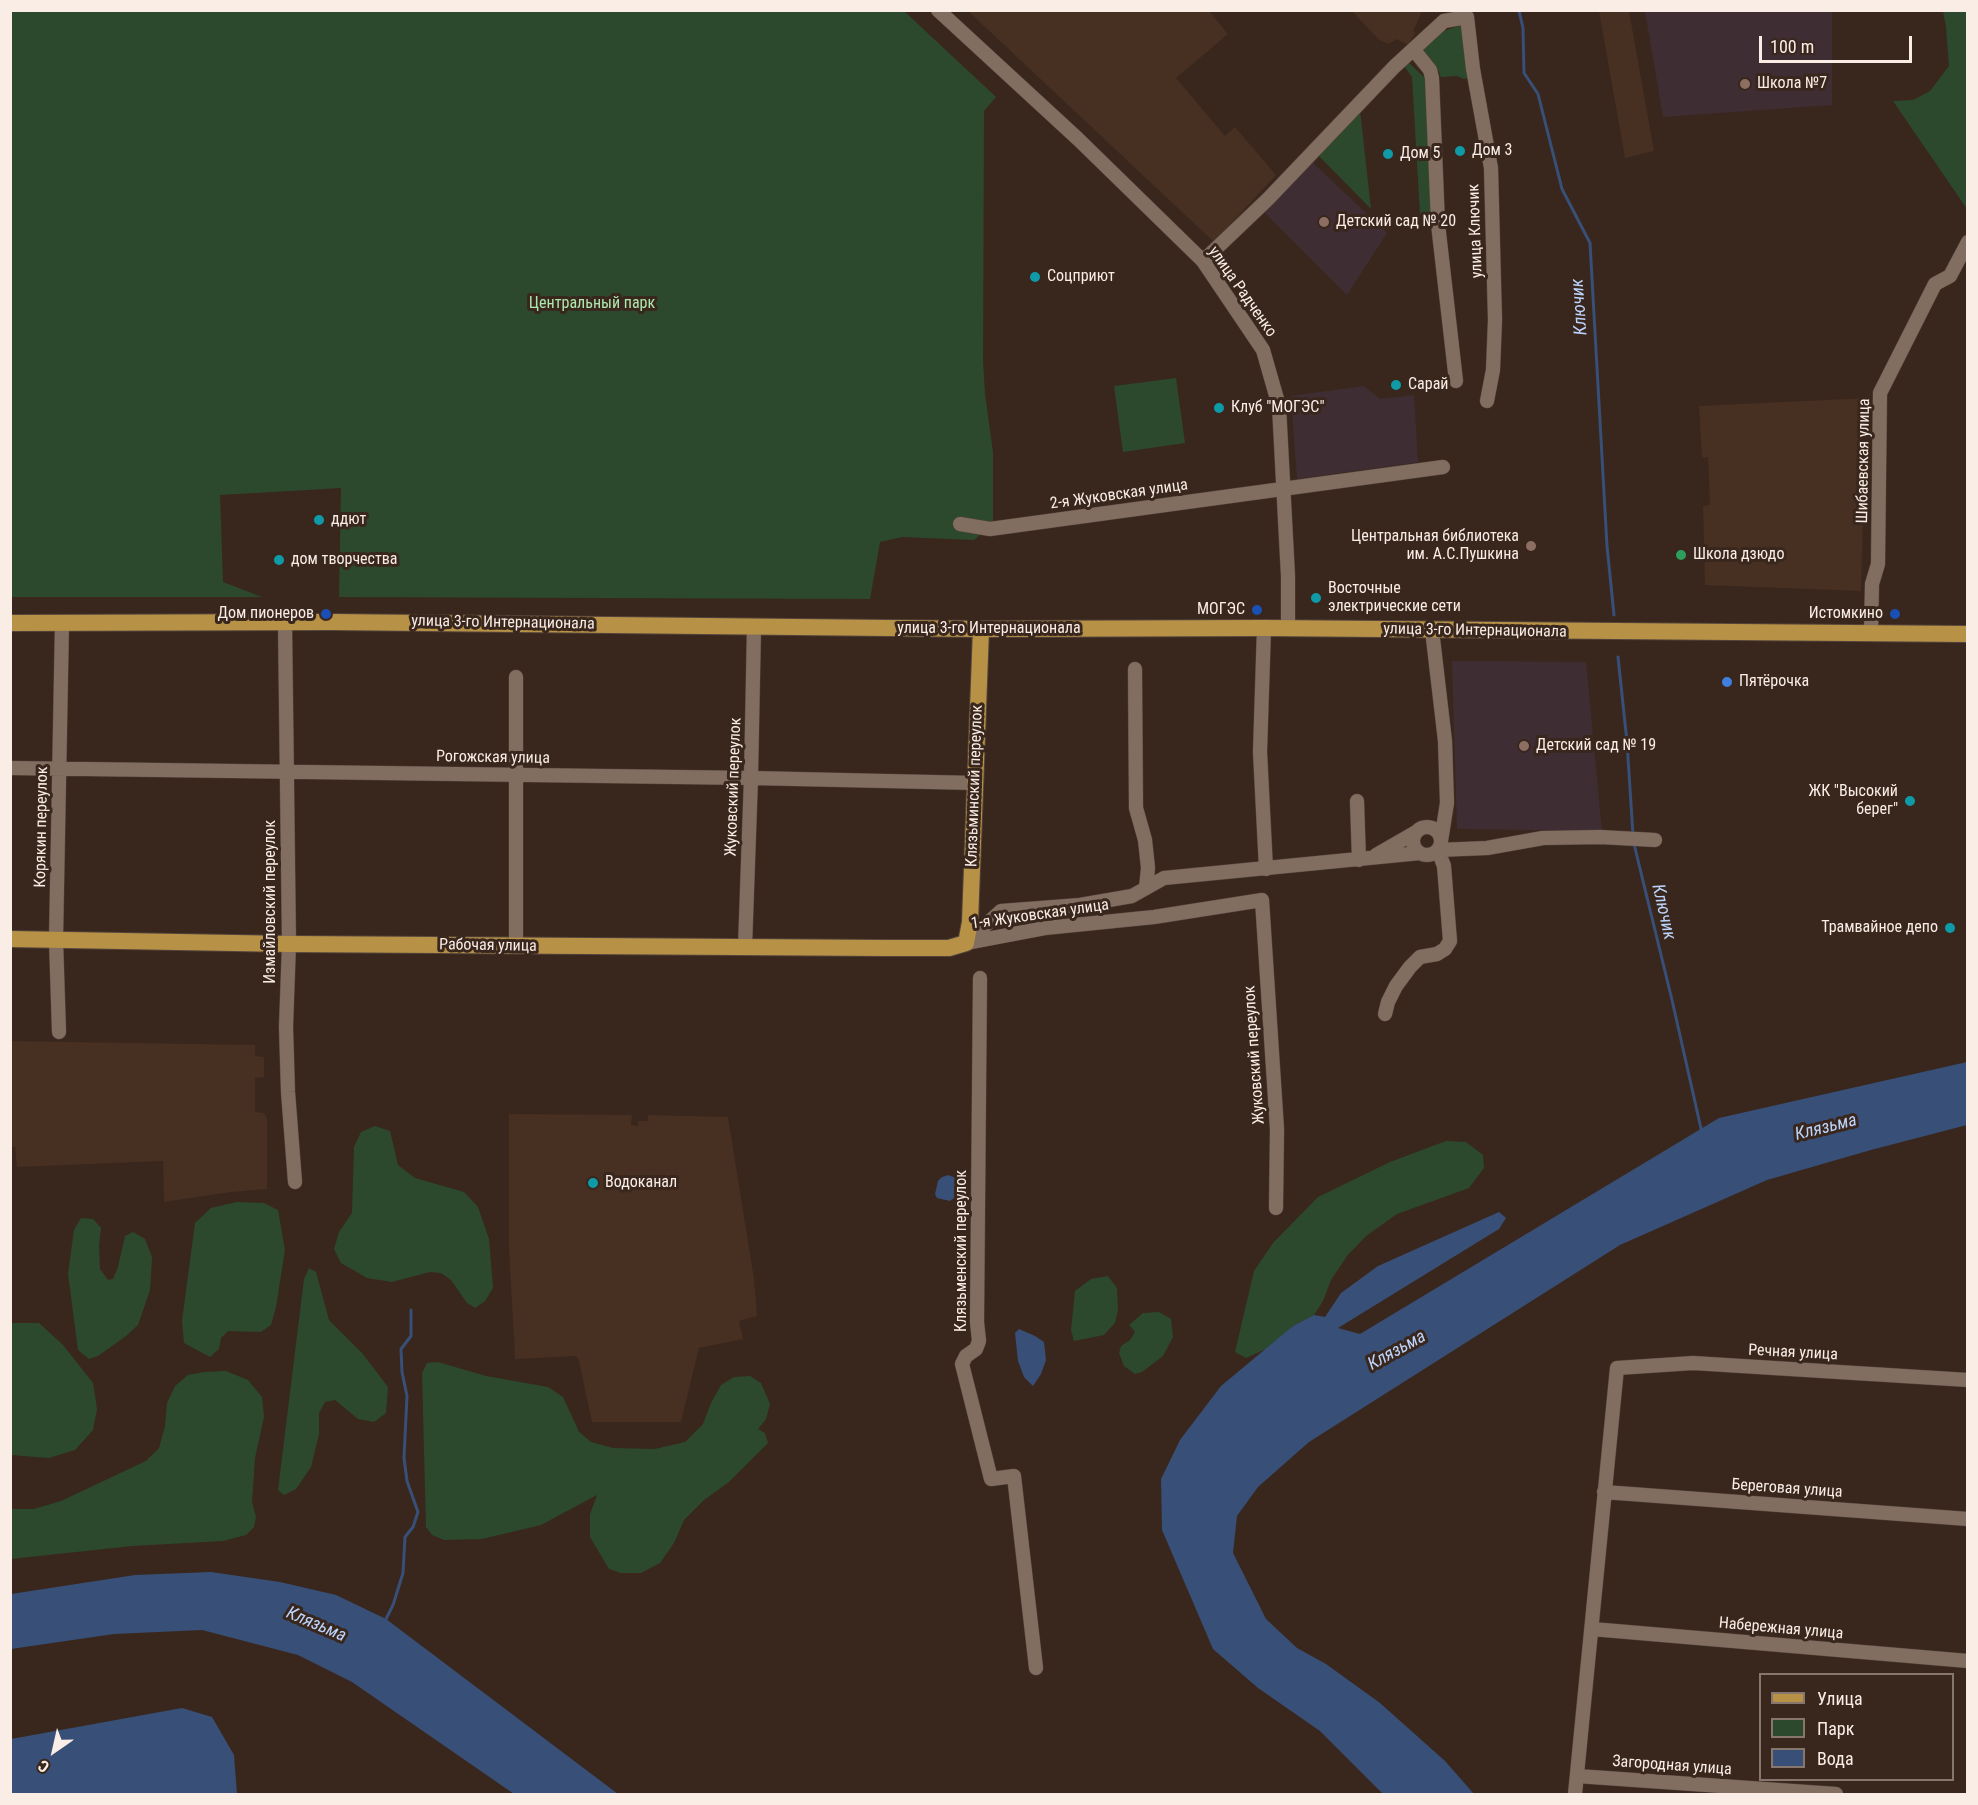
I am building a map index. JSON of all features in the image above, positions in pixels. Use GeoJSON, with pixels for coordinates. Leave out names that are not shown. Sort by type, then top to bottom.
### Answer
{"type":"FeatureCollection","features":[{"type":"Feature","properties":{"kind":"main road","name":"улица 3-го Интернационала"},"geometry":{"type":"LineString","coordinates":[[10,623],[285,622],[981,629],[1288,628],[1968,634]]}},
{"type":"Feature","properties":{"kind":"main road","name":"Клязьминский переулок"},"geometry":{"type":"LineString","coordinates":[[966,943],[970,922],[981,629]]}},
{"type":"Feature","properties":{"kind":"main road","name":"Рабочая улица"},"geometry":{"type":"LineString","coordinates":[[10,939],[745,948],[949,948],[966,943]]}},
{"type":"Feature","properties":{"kind":"street","name":"улица Радченко"},"geometry":{"type":"LineString","coordinates":[[938,10],[1078,139],[1203,261],[1263,350],[1279,406],[1288,576],[1288,628]]}},
{"type":"Feature","properties":{"kind":"street","name":"улица Ключик"},"geometry":{"type":"LineString","coordinates":[[1203,261],[1268,199],[1394,67],[1444,21],[1467,17],[1473,69],[1491,168],[1495,320],[1493,370],[1487,401]]}},
{"type":"Feature","properties":{"kind":"street","name":"улица Ключик"},"geometry":{"type":"LineString","coordinates":[[1414,50],[1430,70],[1432,78],[1438,224],[1456,381]]}},
{"type":"Feature","properties":{"kind":"street","name":"Шибаевская улица"},"geometry":{"type":"LineString","coordinates":[[1871,634],[1872,584],[1878,564],[1880,393],[1935,284],[1952,273],[1968,242]]}},
{"type":"Feature","properties":{"kind":"street","name":"2-я Жуковская улица"},"geometry":{"type":"LineString","coordinates":[[960,524],[990,529],[1443,467]]}},
{"type":"Feature","properties":{"kind":"street","name":"Измайловский переулок"},"geometry":{"type":"LineString","coordinates":[[285,622],[289,944],[286,1027],[295,1182]]}},
{"type":"Feature","properties":{"kind":"street","name":"Корякин переулок"},"geometry":{"type":"LineString","coordinates":[[59,1032],[56,940],[62,623]]}},
{"type":"Feature","properties":{"kind":"street","name":"Жуковский переулок"},"geometry":{"type":"LineString","coordinates":[[745,948],[752,778],[754,627]]}},
{"type":"Feature","properties":{"kind":"street"},"geometry":{"type":"LineString","coordinates":[[1264,628],[1260,752],[1266,869]]}},
{"type":"Feature","properties":{"kind":"street"},"geometry":{"type":"LineString","coordinates":[[1432,630],[1445,741],[1447,803],[1440,846]]}},
{"type":"Feature","properties":{"kind":"street"},"geometry":{"type":"LineString","coordinates":[[1135,669],[1136,808],[1145,840],[1148,868],[1146,888]]}},
{"type":"Feature","properties":{"kind":"street"},"geometry":{"type":"LineString","coordinates":[[516,677],[516,946]]}},
{"type":"Feature","properties":{"kind":"street","name":"Рогожская улица"},"geometry":{"type":"LineString","coordinates":[[10,768],[976,783]]}},
{"type":"Feature","properties":{"kind":"street"},"geometry":{"type":"LineString","coordinates":[[1357,801],[1364,860],[1420,829],[1430,827],[1445,814]]}},
{"type":"Feature","properties":{"kind":"street"},"geometry":{"type":"LineString","coordinates":[[1385,1014],[1396,986],[1410,967],[1420,957],[1437,954],[1445,949],[1450,941],[1444,866],[1438,832],[1430,827]]}},
{"type":"Feature","properties":{"kind":"street"},"geometry":{"type":"LineString","coordinates":[[1416,832],[1414,845],[1420,853],[1429,855],[1440,846],[1487,848],[1543,838],[1600,837],[1654,840]]}},
{"type":"Feature","properties":{"kind":"street","name":"1-я Жуковская улица"},"geometry":{"type":"LineString","coordinates":[[966,943],[1001,911],[1080,905],[1132,896],[1164,878],[1420,853]]}},
{"type":"Feature","properties":{"kind":"street","name":"Жуковский переулок"},"geometry":{"type":"LineString","coordinates":[[1262,900],[1277,1129],[1276,1208]]}},
{"type":"Feature","properties":{"kind":"street","name":"1-я Жуковская улица"},"geometry":{"type":"LineString","coordinates":[[966,943],[1046,928],[1154,917],[1262,900]]}},
{"type":"Feature","properties":{"kind":"street","name":"Клязьменский переулок"},"geometry":{"type":"LineString","coordinates":[[980,978],[977,1323],[979,1341],[976,1349],[966,1356],[962,1364],[991,1479],[1014,1476],[1036,1668]]}},
{"type":"Feature","properties":{"kind":"street","name":"Речная улица"},"geometry":{"type":"LineString","coordinates":[[1604,1492],[1617,1368],[1693,1363],[1968,1380]]}},
{"type":"Feature","properties":{"kind":"street"},"geometry":{"type":"LineString","coordinates":[[1575,1794],[1604,1492]]}},
{"type":"Feature","properties":{"kind":"street","name":"Береговая улица"},"geometry":{"type":"LineString","coordinates":[[1604,1492],[1968,1519]]}},
{"type":"Feature","properties":{"kind":"street","name":"Набережная улица"},"geometry":{"type":"LineString","coordinates":[[1592,1629],[1968,1661]]}},
{"type":"Feature","properties":{"kind":"street","name":"Загородная улица"},"geometry":{"type":"LineString","coordinates":[[1577,1776],[1836,1794]]}},
{"type":"Feature","properties":{"kind":"shaded area"},"geometry":{"type":"Polygon","coordinates":[[[968,11],[1209,11],[1228,34],[1176,78],[1225,136],[1235,127],[1276,175],[1214,242],[968,11]]]}},
{"type":"Feature","properties":{"kind":"shaded area"},"geometry":{"type":"Polygon","coordinates":[[[1352,11],[1422,11],[1413,31],[1416,32],[1408,45],[1397,39],[1389,44],[1379,40],[1352,11]]]}},
{"type":"Feature","properties":{"kind":"shaded area"},"geometry":{"type":"Polygon","coordinates":[[[1599,11],[1629,11],[1654,151],[1625,158],[1599,11]]]}},
{"type":"Feature","properties":{"kind":"shaded area","name":"Школа №7"},"geometry":{"type":"Polygon","coordinates":[[[1645,11],[1832,11],[1832,105],[1663,117],[1645,11]]]}},
{"type":"Feature","properties":{"kind":"shaded area","name":"Детский сад № 20"},"geometry":{"type":"Polygon","coordinates":[[[1310,160],[1387,233],[1347,295],[1262,210],[1310,160]]]}},
{"type":"Feature","properties":{"kind":"shaded area"},"geometry":{"type":"Polygon","coordinates":[[[1364,386],[1380,399],[1414,395],[1418,462],[1297,479],[1291,396],[1364,386]]]}},
{"type":"Feature","properties":{"kind":"shaded area"},"geometry":{"type":"Polygon","coordinates":[[[1869,398],[1870,418],[1865,438],[1861,591],[1705,585],[1703,506],[1710,505],[1708,457],[1702,458],[1699,406],[1869,398]]]}},
{"type":"Feature","properties":{"kind":"shaded area","name":"Детский сад № 19"},"geometry":{"type":"Polygon","coordinates":[[[1452,661],[1586,662],[1602,831],[1457,829],[1452,661]]]}},
{"type":"Feature","properties":{"kind":"shaded area"},"geometry":{"type":"Polygon","coordinates":[[[10,1041],[255,1045],[255,1056],[264,1057],[264,1077],[255,1078],[255,1112],[264,1113],[267,1118],[267,1189],[164,1202],[163,1161],[17,1167],[15,1147],[11,1147],[10,1041]]]}},
{"type":"Feature","properties":{"kind":"shaded area"},"geometry":{"type":"Polygon","coordinates":[[[509,1114],[632,1115],[631,1125],[638,1126],[638,1121],[648,1121],[648,1115],[728,1117],[754,1279],[757,1316],[739,1321],[743,1339],[699,1348],[681,1422],[592,1422],[576,1356],[515,1359],[509,1247],[509,1114]]]}},
{"type":"Feature","properties":{"kind":"green space","name":"Центральный парк"},"geometry":{"type":"Polygon","coordinates":[[[11,11],[904,11],[996,97],[984,111],[983,361],[993,452],[993,523],[974,540],[902,537],[880,542],[870,599],[339,597],[341,488],[220,495],[223,582],[262,597],[11,597],[11,11]]]}},
{"type":"Feature","properties":{"kind":"green space"},"geometry":{"type":"Polygon","coordinates":[[[1943,11],[1967,11],[1967,209],[1893,101],[1913,100],[1930,91],[1949,66],[1943,11]]]}},
{"type":"Feature","properties":{"kind":"green space"},"geometry":{"type":"Polygon","coordinates":[[[1461,25],[1464,27],[1468,78],[1441,77],[1438,70],[1421,52],[1441,32],[1461,25]]]}},
{"type":"Feature","properties":{"kind":"green space"},"geometry":{"type":"Polygon","coordinates":[[[1408,62],[1425,78],[1433,214],[1420,214],[1412,77],[1405,67],[1408,62]]]}},
{"type":"Feature","properties":{"kind":"green space"},"geometry":{"type":"Polygon","coordinates":[[[1360,110],[1371,209],[1317,154],[1360,110]]]}},
{"type":"Feature","properties":{"kind":"green space"},"geometry":{"type":"Polygon","coordinates":[[[1176,378],[1185,443],[1123,452],[1114,386],[1176,378]]]}},
{"type":"Feature","properties":{"kind":"green space"},"geometry":{"type":"Polygon","coordinates":[[[375,1126],[390,1131],[398,1165],[415,1178],[464,1192],[478,1207],[489,1239],[493,1288],[485,1301],[475,1308],[467,1303],[451,1280],[441,1273],[430,1272],[392,1282],[367,1278],[341,1263],[334,1249],[339,1232],[352,1213],[354,1147],[361,1132],[375,1126]]]}},
{"type":"Feature","properties":{"kind":"green space"},"geometry":{"type":"Polygon","coordinates":[[[1446,1141],[1466,1142],[1483,1155],[1484,1168],[1469,1188],[1397,1214],[1366,1236],[1347,1256],[1331,1280],[1323,1301],[1314,1315],[1293,1326],[1270,1347],[1246,1358],[1235,1352],[1254,1271],[1273,1243],[1318,1197],[1390,1162],[1446,1141]]]}},
{"type":"Feature","properties":{"kind":"green space"},"geometry":{"type":"Polygon","coordinates":[[[237,1202],[264,1203],[278,1210],[285,1250],[276,1307],[271,1325],[261,1332],[228,1331],[221,1338],[219,1349],[210,1357],[184,1343],[182,1321],[195,1223],[211,1208],[237,1202]]]}},
{"type":"Feature","properties":{"kind":"green space"},"geometry":{"type":"Polygon","coordinates":[[[81,1218],[93,1219],[101,1228],[100,1269],[108,1280],[113,1279],[118,1267],[125,1236],[133,1232],[145,1239],[152,1257],[150,1290],[138,1325],[98,1356],[89,1359],[78,1350],[68,1274],[74,1230],[81,1218]]]}},
{"type":"Feature","properties":{"kind":"green space"},"geometry":{"type":"Polygon","coordinates":[[[309,1268],[316,1272],[329,1320],[362,1353],[388,1387],[386,1413],[374,1422],[358,1419],[335,1400],[325,1402],[319,1413],[319,1434],[311,1467],[296,1489],[284,1495],[278,1490],[304,1279],[309,1268]]]}},
{"type":"Feature","properties":{"kind":"green space"},"geometry":{"type":"Polygon","coordinates":[[[1108,1276],[1117,1288],[1118,1310],[1115,1323],[1104,1335],[1074,1341],[1071,1330],[1075,1291],[1091,1279],[1108,1276]]]}},
{"type":"Feature","properties":{"kind":"green space"},"geometry":{"type":"Polygon","coordinates":[[[1159,1312],[1171,1319],[1173,1337],[1163,1356],[1142,1372],[1135,1374],[1124,1366],[1119,1353],[1121,1346],[1130,1340],[1135,1332],[1129,1325],[1143,1313],[1159,1312]]]}},
{"type":"Feature","properties":{"kind":"green space"},"geometry":{"type":"Polygon","coordinates":[[[39,1323],[63,1345],[93,1383],[97,1409],[93,1430],[75,1450],[49,1458],[11,1455],[10,1325],[39,1323]]]}},
{"type":"Feature","properties":{"kind":"green space"},"geometry":{"type":"Polygon","coordinates":[[[438,1362],[486,1376],[548,1387],[563,1397],[579,1432],[591,1442],[613,1448],[655,1449],[685,1442],[703,1424],[721,1385],[734,1377],[750,1376],[761,1383],[770,1404],[766,1419],[758,1429],[765,1433],[768,1443],[729,1482],[704,1500],[684,1520],[674,1543],[660,1563],[641,1573],[621,1573],[609,1569],[590,1537],[590,1514],[597,1495],[541,1525],[482,1539],[444,1540],[432,1535],[426,1527],[422,1373],[427,1363],[438,1362]]]}},
{"type":"Feature","properties":{"kind":"green space"},"geometry":{"type":"Polygon","coordinates":[[[226,1371],[248,1380],[262,1397],[264,1417],[255,1458],[252,1502],[256,1517],[254,1527],[246,1535],[223,1541],[132,1546],[11,1559],[11,1509],[34,1509],[61,1501],[146,1461],[159,1448],[165,1426],[167,1403],[175,1386],[188,1375],[226,1371]]]}},
{"type":"Feature","properties":{"kind":"water","name":"Клязьма"},"geometry":{"type":"Polygon","coordinates":[[[1967,1062],[1967,1125],[1767,1180],[1620,1245],[1309,1442],[1258,1487],[1237,1516],[1233,1553],[1266,1619],[1297,1648],[1326,1664],[1380,1703],[1445,1761],[1474,1794],[1383,1794],[1320,1731],[1258,1688],[1213,1649],[1162,1530],[1161,1479],[1180,1440],[1221,1386],[1293,1326],[1314,1315],[1325,1317],[1341,1293],[1378,1266],[1499,1212],[1506,1218],[1499,1229],[1338,1328],[1360,1334],[1719,1118],[1967,1062]]]}},
{"type":"Feature","properties":{"kind":"water"},"geometry":{"type":"Polygon","coordinates":[[[948,1175],[956,1178],[958,1184],[954,1198],[950,1201],[937,1198],[935,1194],[938,1181],[948,1175]]]}},
{"type":"Feature","properties":{"kind":"water"},"geometry":{"type":"Polygon","coordinates":[[[1019,1329],[1044,1342],[1046,1360],[1033,1386],[1024,1377],[1018,1361],[1015,1333],[1019,1329]]]}},
{"type":"Feature","properties":{"kind":"water","name":"Клязьма"},"geometry":{"type":"Polygon","coordinates":[[[211,1572],[280,1582],[336,1595],[386,1619],[618,1794],[514,1794],[352,1682],[298,1655],[202,1630],[114,1634],[11,1649],[11,1594],[135,1575],[211,1572]]]}},
{"type":"Feature","properties":{"kind":"water"},"geometry":{"type":"Polygon","coordinates":[[[182,1708],[212,1717],[234,1755],[237,1794],[11,1794],[11,1739],[182,1708]]]}},
{"type":"Feature","properties":{"kind":"waterway","name":"Ключик"},"geometry":{"type":"LineString","coordinates":[[1519,11],[1523,28],[1524,73],[1538,94],[1562,189],[1590,243],[1607,546],[1614,615]]}},
{"type":"Feature","properties":{"kind":"waterway","name":"Ключик"},"geometry":{"type":"LineString","coordinates":[[1618,657],[1627,742],[1633,835]]}},
{"type":"Feature","properties":{"kind":"waterway","name":"Ключик"},"geometry":{"type":"LineString","coordinates":[[1634,844],[1702,1133]]}},
{"type":"Feature","properties":{"kind":"waterway"},"geometry":{"type":"LineString","coordinates":[[385,1621],[393,1605],[403,1573],[405,1537],[413,1527],[418,1512],[407,1481],[404,1458],[407,1396],[402,1372],[401,1349],[411,1336],[411,1310]]}},
{"type":"Feature","properties":{"kind":"place","name":"Школа №7"},"geometry":{"type":"Point","coordinates":[1745,84]}},
{"type":"Feature","properties":{"kind":"place","name":"Дом 3"},"geometry":{"type":"Point","coordinates":[1460,151]}},
{"type":"Feature","properties":{"kind":"place","name":"Дом 5"},"geometry":{"type":"Point","coordinates":[1388,154]}},
{"type":"Feature","properties":{"kind":"place","name":"Детский сад № 20"},"geometry":{"type":"Point","coordinates":[1324,222]}},
{"type":"Feature","properties":{"kind":"place","name":"Соцприют"},"geometry":{"type":"Point","coordinates":[1035,277]}},
{"type":"Feature","properties":{"kind":"place","name":"Сарай"},"geometry":{"type":"Point","coordinates":[1396,385]}},
{"type":"Feature","properties":{"kind":"place","name":"Клуб \"МОГЭС\""},"geometry":{"type":"Point","coordinates":[1219,408]}},
{"type":"Feature","properties":{"kind":"place","name":"ддют"},"geometry":{"type":"Point","coordinates":[319,520]}},
{"type":"Feature","properties":{"kind":"place","name":"Центральная библиотека им. А.С.Пушкина"},"geometry":{"type":"Point","coordinates":[1531,546]}},
{"type":"Feature","properties":{"kind":"place","name":"Школа дзюдо"},"geometry":{"type":"Point","coordinates":[1681,555]}},
{"type":"Feature","properties":{"kind":"place","name":"дом творчества"},"geometry":{"type":"Point","coordinates":[279,560]}},
{"type":"Feature","properties":{"kind":"place","name":"Восточные электрические сети"},"geometry":{"type":"Point","coordinates":[1316,598]}},
{"type":"Feature","properties":{"kind":"place","name":"МОГЭС"},"geometry":{"type":"Point","coordinates":[1257,610]}},
{"type":"Feature","properties":{"kind":"place","name":"Дом пионеров"},"geometry":{"type":"Point","coordinates":[326,614]}},
{"type":"Feature","properties":{"kind":"place","name":"Истомкино"},"geometry":{"type":"Point","coordinates":[1895,614]}},
{"type":"Feature","properties":{"kind":"place","name":"Пятёрочка"},"geometry":{"type":"Point","coordinates":[1727,682]}},
{"type":"Feature","properties":{"kind":"place","name":"Детский сад № 19"},"geometry":{"type":"Point","coordinates":[1524,746]}},
{"type":"Feature","properties":{"kind":"place","name":"ЖК \"Высокий берег\""},"geometry":{"type":"Point","coordinates":[1910,801]}},
{"type":"Feature","properties":{"kind":"place","name":"Трамвайное депо"},"geometry":{"type":"Point","coordinates":[1950,928]}},
{"type":"Feature","properties":{"kind":"place","name":"Водоканал"},"geometry":{"type":"Point","coordinates":[593,1183]}}]}
